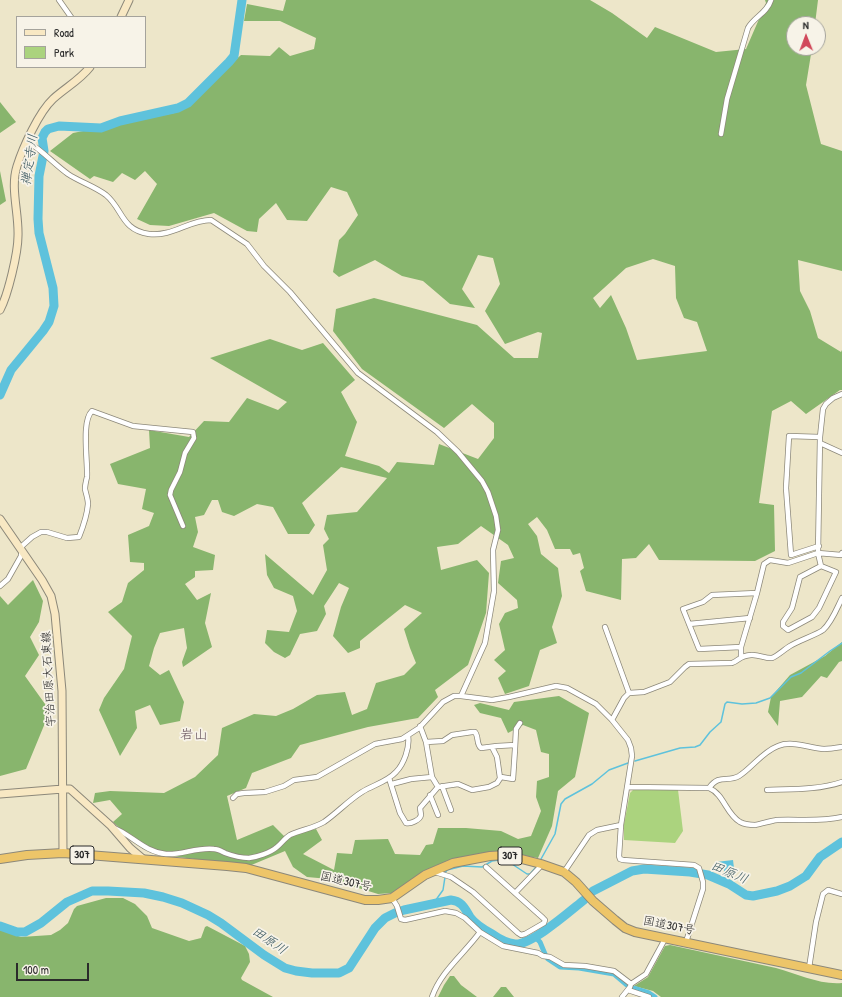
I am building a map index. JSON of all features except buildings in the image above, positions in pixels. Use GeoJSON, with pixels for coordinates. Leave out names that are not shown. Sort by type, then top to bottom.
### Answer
{"type":"FeatureCollection","features":[{"type":"Feature","properties":{"kind":"highway","name":"国道307号"},"geometry":{"type":"LineString","coordinates":[[0,859],[27,855],[63,853],[228,866],[246,868],[365,900],[378,900],[392,898],[425,875],[438,873],[453,863],[490,856],[506,855],[541,864],[564,872],[576,882],[593,901],[620,924],[635,932],[842,975]]}},
{"type":"Feature","properties":{"kind":"main road"},"geometry":{"type":"LineString","coordinates":[[121,16],[129,0]]}},
{"type":"Feature","properties":{"kind":"main road"},"geometry":{"type":"LineString","coordinates":[[0,310],[8,290],[18,236],[14,179],[17,166],[44,108],[89,68]]}},
{"type":"Feature","properties":{"kind":"main road","name":"宇治田原大石東線"},"geometry":{"type":"LineString","coordinates":[[0,519],[42,580],[51,596],[55,614],[62,691],[64,789],[63,853]]}},
{"type":"Feature","properties":{"kind":"main road"},"geometry":{"type":"LineString","coordinates":[[0,794],[70,789],[111,826],[130,848],[143,859]]}},
{"type":"Feature","properties":{"kind":"street"},"geometry":{"type":"LineString","coordinates":[[59,0],[70,16]]}},
{"type":"Feature","properties":{"kind":"street"},"geometry":{"type":"LineString","coordinates":[[721,134],[727,99],[748,28],[751,23],[765,11],[771,0]]}},
{"type":"Feature","properties":{"kind":"street"},"geometry":{"type":"LineString","coordinates":[[28,142],[35,146],[67,174],[106,195],[126,222],[136,230],[148,234],[165,234],[196,222],[211,220],[247,244],[264,266],[290,292],[358,373],[437,432],[458,452],[482,481],[488,492],[496,516],[498,530],[493,550],[494,591],[485,644],[461,696]]}},
{"type":"Feature","properties":{"kind":"street"},"geometry":{"type":"LineString","coordinates":[[821,566],[818,546],[820,437],[823,409],[833,398],[842,394]]}},
{"type":"Feature","properties":{"kind":"street"},"geometry":{"type":"LineString","coordinates":[[0,586],[8,579],[21,556],[22,546],[32,536],[41,532],[47,532],[68,538],[79,537],[85,520],[88,504],[85,488],[87,477],[85,452],[87,420],[92,411],[132,426],[194,432],[194,438],[185,453],[180,472],[170,495],[182,526]]}},
{"type":"Feature","properties":{"kind":"street"},"geometry":{"type":"LineString","coordinates":[[818,546],[791,555],[786,488],[789,436],[820,437]]}},
{"type":"Feature","properties":{"kind":"street"},"geometry":{"type":"LineString","coordinates":[[820,443],[842,452]]}},
{"type":"Feature","properties":{"kind":"street"},"geometry":{"type":"LineString","coordinates":[[741,657],[741,647],[764,564],[770,560],[788,563],[818,553],[841,555],[842,553]]}},
{"type":"Feature","properties":{"kind":"street"},"geometry":{"type":"LineString","coordinates":[[821,566],[836,572],[819,608],[812,617],[788,630],[785,629],[783,626],[784,622],[792,608],[800,577],[821,566]]}},
{"type":"Feature","properties":{"kind":"street"},"geometry":{"type":"LineString","coordinates":[[741,647],[700,649],[683,609],[703,602],[712,595],[757,592]]}},
{"type":"Feature","properties":{"kind":"street"},"geometry":{"type":"LineString","coordinates":[[612,720],[624,698],[629,693],[644,692],[670,682],[690,664],[732,663],[741,657],[752,655],[770,658],[774,657],[799,641],[823,630],[835,613],[842,598]]}},
{"type":"Feature","properties":{"kind":"street"},"geometry":{"type":"LineString","coordinates":[[689,624],[750,618]]}},
{"type":"Feature","properties":{"kind":"street"},"geometry":{"type":"LineString","coordinates":[[605,627],[629,693]]}},
{"type":"Feature","properties":{"kind":"street"},"geometry":{"type":"LineString","coordinates":[[232,798],[237,794],[265,792],[284,786],[294,780],[317,777],[374,744],[394,741],[408,736],[444,702],[454,696],[492,700],[556,686],[567,688],[596,704],[612,720],[628,740],[632,748],[628,787],[621,825],[619,856],[621,860],[694,865],[698,866],[700,870],[703,886],[702,892],[686,942]]}},
{"type":"Feature","properties":{"kind":"street"},"geometry":{"type":"LineString","coordinates":[[500,778],[504,777],[513,779],[516,729],[520,723]]}},
{"type":"Feature","properties":{"kind":"street"},"geometry":{"type":"LineString","coordinates":[[420,726],[426,742],[432,777],[440,786],[451,810]]}},
{"type":"Feature","properties":{"kind":"street"},"geometry":{"type":"LineString","coordinates":[[426,742],[443,741],[452,735],[475,732],[479,747],[484,748],[515,745]]}},
{"type":"Feature","properties":{"kind":"street"},"geometry":{"type":"LineString","coordinates":[[111,826],[119,829],[142,846],[166,854],[175,854],[204,848],[216,849],[236,857],[250,858],[275,849],[289,836],[322,823],[362,792],[389,778],[396,772],[402,762],[409,740],[408,736]]}},
{"type":"Feature","properties":{"kind":"street"},"geometry":{"type":"LineString","coordinates":[[709,788],[712,783],[718,779],[736,777],[740,775],[753,763],[777,746],[787,744],[823,749],[842,747]]}},
{"type":"Feature","properties":{"kind":"street"},"geometry":{"type":"LineString","coordinates":[[389,778],[398,808],[408,824],[421,818],[420,808],[430,795],[440,786],[461,785],[472,790],[493,786],[497,783],[500,778],[497,757],[492,747]]}},
{"type":"Feature","properties":{"kind":"street"},"geometry":{"type":"LineString","coordinates":[[392,784],[432,777]]}},
{"type":"Feature","properties":{"kind":"street"},"geometry":{"type":"LineString","coordinates":[[768,790],[806,788],[842,782]]}},
{"type":"Feature","properties":{"kind":"street"},"geometry":{"type":"LineString","coordinates":[[628,787],[709,788],[717,793],[732,816],[741,822],[755,825],[776,820],[831,819],[842,817]]}},
{"type":"Feature","properties":{"kind":"street"},"geometry":{"type":"LineString","coordinates":[[430,795],[438,815]]}},
{"type":"Feature","properties":{"kind":"street"},"geometry":{"type":"LineString","coordinates":[[564,872],[589,836],[597,830],[621,825]]}},
{"type":"Feature","properties":{"kind":"street"},"geometry":{"type":"LineString","coordinates":[[515,893],[541,864]]}},
{"type":"Feature","properties":{"kind":"street"},"geometry":{"type":"LineString","coordinates":[[438,873],[448,875],[472,892],[522,935],[544,923],[545,920],[486,867]]}},
{"type":"Feature","properties":{"kind":"street"},"geometry":{"type":"LineString","coordinates":[[809,968],[816,922],[823,894],[828,890],[842,894]]}},
{"type":"Feature","properties":{"kind":"street"},"geometry":{"type":"LineString","coordinates":[[392,898],[397,906],[401,919],[405,920],[451,911],[465,918],[480,932],[503,946],[538,953],[543,956],[550,957],[564,965],[585,966],[614,971],[631,984]]}},
{"type":"Feature","properties":{"kind":"street"},"geometry":{"type":"LineString","coordinates":[[432,997],[446,971],[471,945],[480,932]]}},
{"type":"Feature","properties":{"kind":"street"},"geometry":{"type":"LineString","coordinates":[[622,997],[631,984],[646,974],[665,939]]}},
{"type":"Feature","properties":{"kind":"street"},"geometry":{"type":"LineString","coordinates":[[628,990],[649,997]]}},
{"type":"Feature","properties":{"kind":"green space"},"geometry":{"type":"Polygon","coordinates":[[[286,0],[590,0],[612,13],[647,38],[655,27],[716,52],[746,49],[766,3],[765,0],[818,0],[816,16],[786,16],[786,56],[811,56],[806,85],[821,144],[842,151],[842,271],[798,260],[800,291],[810,311],[818,338],[841,352],[842,350],[842,390],[806,414],[791,401],[772,411],[759,503],[774,505],[775,551],[755,561],[659,560],[649,544],[636,558],[622,559],[621,600],[586,591],[580,571],[584,568],[580,553],[573,555],[570,549],[555,549],[547,530],[537,517],[528,524],[537,536],[541,554],[558,568],[562,596],[552,627],[557,643],[540,650],[529,686],[505,694],[498,678],[506,671],[494,660],[505,650],[499,624],[505,613],[518,608],[517,600],[498,583],[501,561],[514,558],[508,545],[481,526],[458,544],[437,547],[441,570],[477,560],[489,573],[486,613],[468,665],[435,690],[438,697],[418,718],[368,727],[300,745],[291,758],[252,773],[246,788],[227,796],[237,840],[273,825],[284,836],[316,829],[322,840],[303,854],[334,870],[337,853],[352,854],[355,840],[388,839],[395,854],[420,855],[426,845],[433,844],[438,828],[466,828],[501,831],[518,839],[531,836],[541,811],[536,797],[537,781],[549,777],[549,754],[541,752],[536,730],[523,725],[508,733],[501,718],[480,713],[474,705],[480,703],[509,710],[514,702],[559,696],[589,713],[575,777],[558,791],[552,826],[538,858],[496,851],[435,866],[392,893],[378,894],[329,879],[307,877],[293,867],[285,851],[249,866],[179,857],[143,849],[113,822],[122,814],[110,800],[93,803],[95,793],[110,791],[164,793],[195,777],[218,755],[222,728],[254,714],[276,716],[293,709],[317,695],[345,692],[352,715],[367,709],[376,683],[404,675],[416,663],[404,629],[422,613],[405,605],[360,641],[360,648],[348,653],[333,636],[341,607],[349,588],[339,583],[324,606],[326,614],[317,631],[300,634],[290,655],[285,658],[274,652],[265,643],[267,630],[289,632],[297,611],[293,596],[274,588],[267,575],[265,554],[313,595],[327,570],[323,545],[329,539],[324,529],[327,515],[357,512],[387,478],[341,467],[302,503],[315,525],[309,534],[288,534],[273,507],[257,504],[234,516],[222,512],[218,500],[212,500],[204,515],[195,517],[198,532],[193,547],[215,555],[213,570],[195,571],[195,577],[185,584],[197,600],[211,593],[205,623],[212,647],[183,667],[182,662],[187,648],[184,628],[160,633],[149,666],[160,675],[169,670],[184,702],[180,721],[160,725],[150,705],[135,711],[137,728],[120,756],[99,710],[104,698],[124,669],[132,636],[108,612],[122,602],[128,583],[144,570],[144,563],[130,562],[128,535],[149,526],[154,513],[142,509],[146,489],[118,484],[110,464],[150,448],[149,430],[189,437],[204,421],[229,422],[247,398],[278,410],[287,402],[210,358],[270,339],[302,350],[323,343],[355,380],[341,392],[357,422],[345,456],[379,466],[389,473],[397,462],[434,465],[439,444],[478,459],[494,438],[494,423],[472,404],[444,428],[362,369],[333,331],[336,309],[374,298],[477,325],[514,358],[538,358],[542,333],[538,332],[505,344],[485,311],[500,284],[493,258],[478,255],[462,289],[475,308],[450,304],[423,281],[402,276],[375,260],[339,277],[333,272],[339,240],[358,215],[347,192],[331,187],[307,221],[287,220],[276,203],[259,219],[257,232],[247,231],[214,213],[169,226],[150,225],[137,219],[157,184],[145,171],[135,180],[122,173],[113,182],[94,176],[90,179],[50,151],[73,133],[174,113],[241,55],[270,56],[279,47],[290,56],[314,49],[316,38],[280,21],[244,21],[247,4],[283,11],[286,0]],[[653,259],[626,268],[593,298],[600,308],[611,295],[626,328],[637,360],[707,351],[697,322],[684,318],[676,298],[675,266],[653,259]]]}},
{"type":"Feature","properties":{"kind":"green space"},"geometry":{"type":"Polygon","coordinates":[[[0,102],[16,122],[0,133],[0,102]]]}},
{"type":"Feature","properties":{"kind":"green space"},"geometry":{"type":"Polygon","coordinates":[[[0,171],[6,201],[0,205],[0,171]]]}},
{"type":"Feature","properties":{"kind":"green space"},"geometry":{"type":"Polygon","coordinates":[[[33,580],[43,601],[39,622],[30,637],[39,655],[25,676],[50,711],[26,769],[0,776],[0,596],[8,605],[33,580]]]}},
{"type":"Feature","properties":{"kind":"green space"},"geometry":{"type":"Polygon","coordinates":[[[842,642],[842,661],[839,662],[827,678],[821,676],[802,697],[780,701],[778,726],[768,712],[771,697],[790,675],[825,656],[842,642]]]}},
{"type":"Feature","properties":{"kind":"green space"},"geometry":{"type":"Polygon","coordinates":[[[633,790],[678,790],[683,831],[675,843],[624,840],[624,824],[630,793],[633,790]]]}},
{"type":"Feature","properties":{"kind":"green space"},"geometry":{"type":"Polygon","coordinates":[[[106,898],[123,898],[135,904],[147,916],[152,928],[189,941],[201,938],[205,927],[207,926],[245,946],[249,954],[250,962],[241,978],[242,980],[273,997],[0,997],[0,930],[21,937],[51,935],[68,923],[74,909],[77,906],[106,898]]]}},
{"type":"Feature","properties":{"kind":"green space"},"geometry":{"type":"Polygon","coordinates":[[[670,945],[776,968],[817,981],[842,983],[842,997],[661,997],[653,991],[634,986],[648,977],[665,946],[670,945]]]}},
{"type":"Feature","properties":{"kind":"green space"},"geometry":{"type":"Polygon","coordinates":[[[450,976],[454,976],[461,985],[477,997],[438,997],[450,976]]]}},
{"type":"Feature","properties":{"kind":"green space"},"geometry":{"type":"Polygon","coordinates":[[[501,987],[506,987],[514,997],[493,997],[501,987]]]}},
{"type":"Feature","properties":{"kind":"water"},"geometry":{"type":"Polygon","coordinates":[[[733,860],[734,868],[731,869],[731,873],[724,873],[724,870],[716,871],[716,862],[733,860]]]}},
{"type":"Feature","properties":{"kind":"waterway","name":"禅定寺川"},"geometry":{"type":"LineString","coordinates":[[0,395],[11,370],[49,322],[54,306],[53,288],[39,233],[38,219],[39,176],[44,151],[42,138],[45,132],[48,129],[59,126],[101,128],[120,121],[178,108],[188,103],[234,56],[242,0]]}},
{"type":"Feature","properties":{"kind":"waterway"},"geometry":{"type":"LineString","coordinates":[[635,761],[680,748],[695,747],[700,745],[710,732],[721,722],[725,704],[727,702],[742,704],[756,703],[770,698],[791,677],[801,673],[842,643]]}},
{"type":"Feature","properties":{"kind":"waterway"},"geometry":{"type":"LineString","coordinates":[[541,859],[555,834],[561,804],[565,799],[592,784],[609,770],[628,763]]}},
{"type":"Feature","properties":{"kind":"waterway","name":"田原川"},"geometry":{"type":"LineString","coordinates":[[593,891],[632,871],[644,869],[690,872],[708,875],[729,884],[746,895],[753,896],[777,891],[790,886],[806,876],[820,857],[842,842]]}},
{"type":"Feature","properties":{"kind":"waterway"},"geometry":{"type":"LineString","coordinates":[[445,873],[447,870],[463,866],[482,867],[492,861],[499,860],[509,862],[527,874],[530,874],[536,867]]}},
{"type":"Feature","properties":{"kind":"waterway"},"geometry":{"type":"LineString","coordinates":[[433,904],[443,890],[445,877]]}},
{"type":"Feature","properties":{"kind":"waterway","name":"田原川"},"geometry":{"type":"LineString","coordinates":[[0,926],[17,932],[25,932],[41,923],[67,902],[92,891],[144,893],[182,903],[208,915],[285,968],[312,973],[339,973],[349,968],[375,928],[385,918],[404,910],[451,900],[455,901],[463,906],[472,920],[480,927],[497,938],[515,944],[522,943],[541,933],[584,900]]}},
{"type":"Feature","properties":{"kind":"waterway"},"geometry":{"type":"LineString","coordinates":[[534,936],[540,942],[545,954]]}},
{"type":"Feature","properties":{"kind":"waterway"},"geometry":{"type":"LineString","coordinates":[[548,959],[560,967],[579,968],[614,974],[627,985]]}},
{"type":"Feature","properties":{"kind":"waterway"},"geometry":{"type":"LineString","coordinates":[[633,988],[649,993],[655,997]]}},
{"type":"Feature","properties":{"kind":"district","name":"岩山"},"geometry":{"type":"Point","coordinates":[194,735]}}]}
